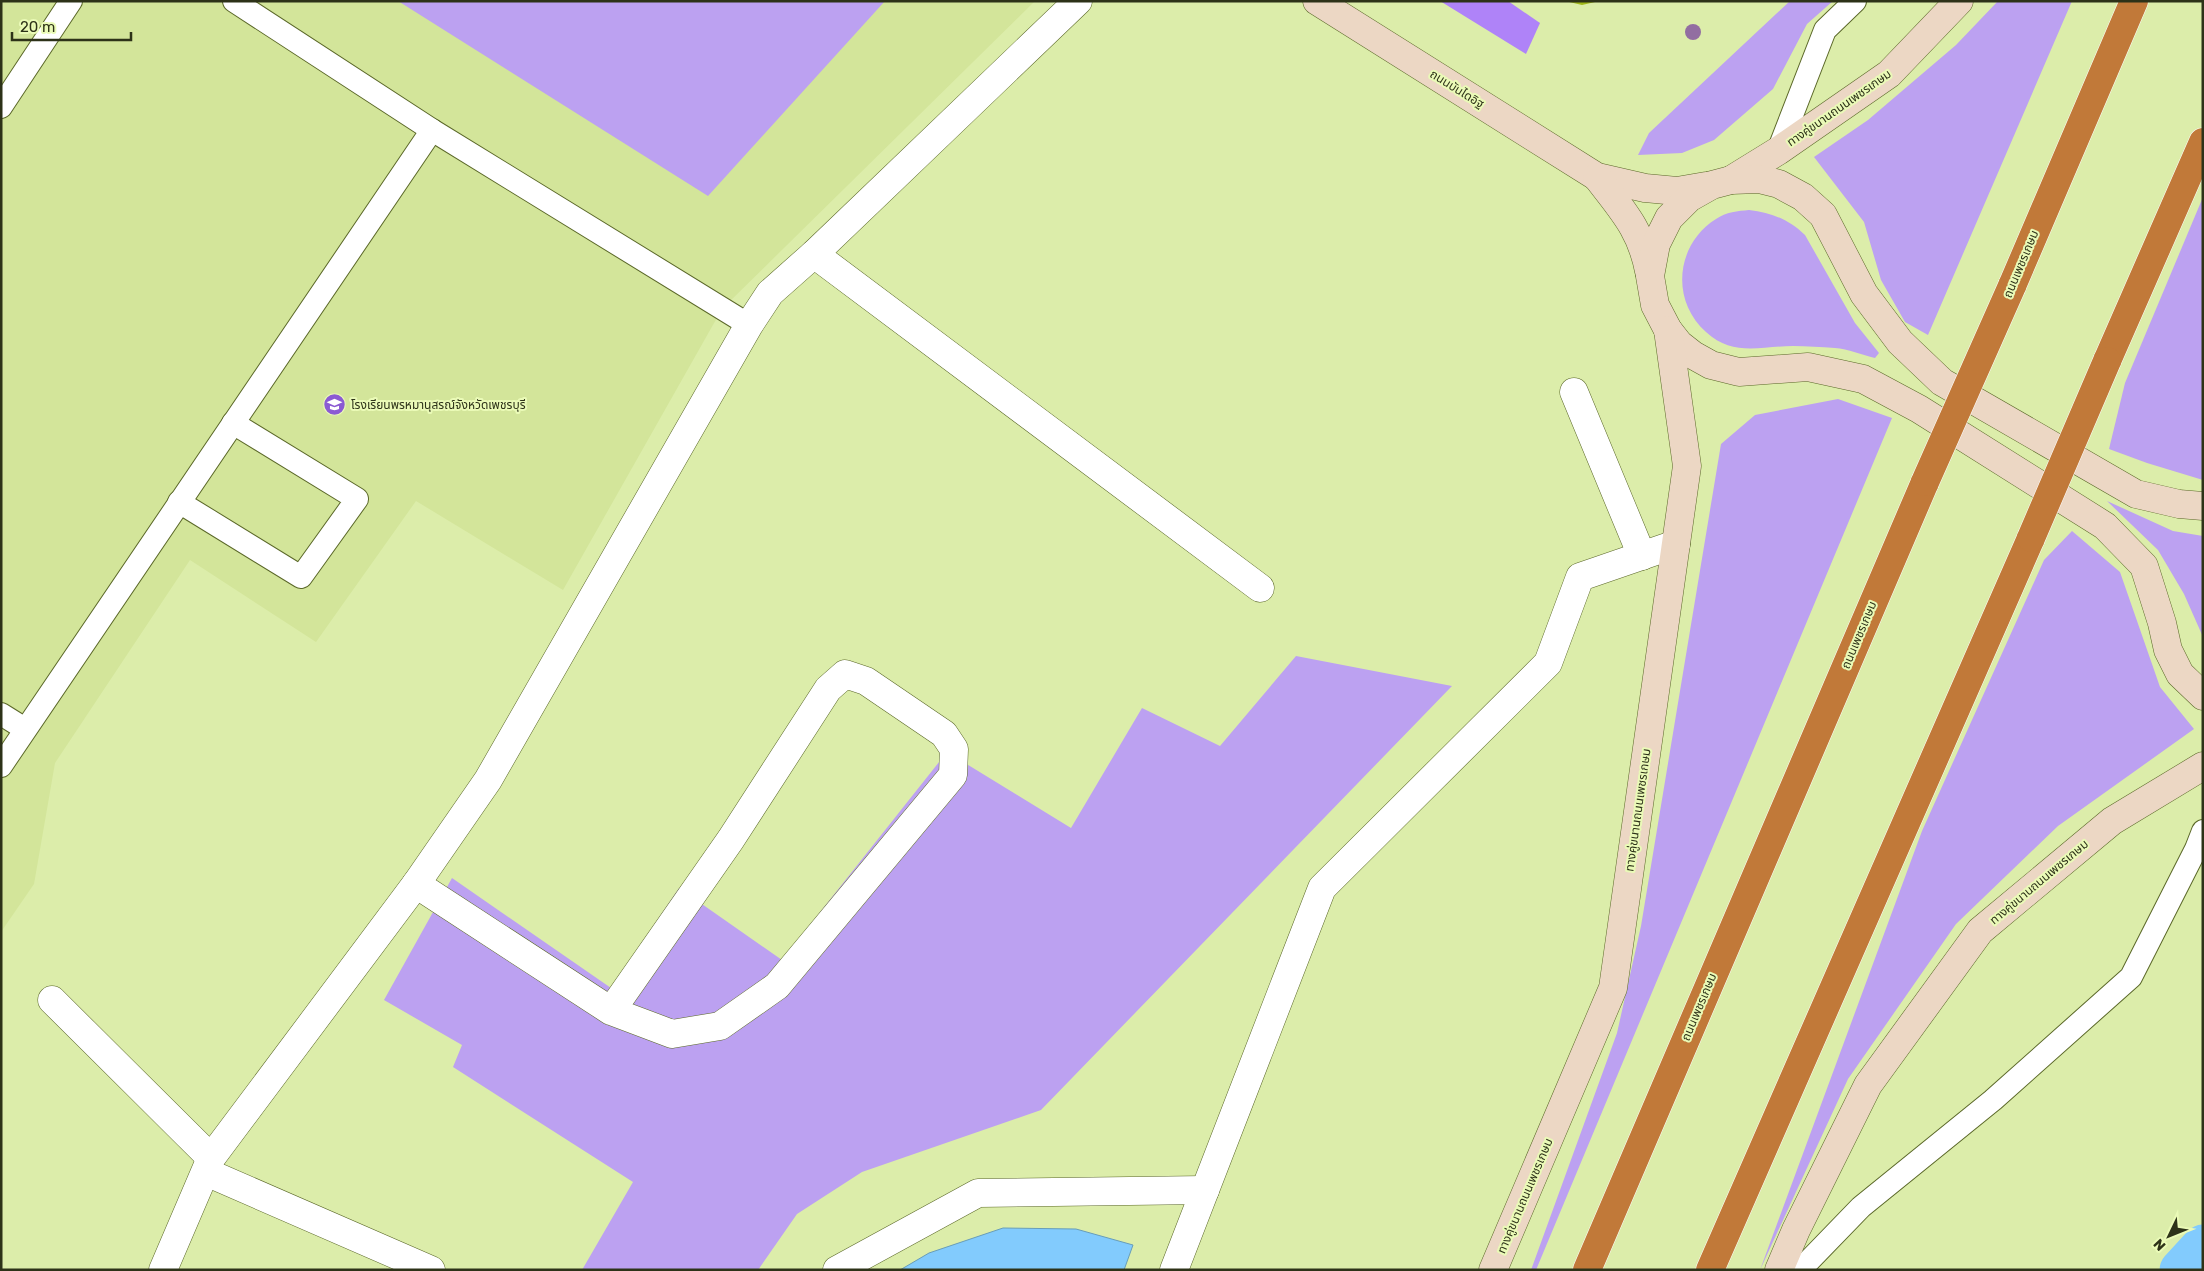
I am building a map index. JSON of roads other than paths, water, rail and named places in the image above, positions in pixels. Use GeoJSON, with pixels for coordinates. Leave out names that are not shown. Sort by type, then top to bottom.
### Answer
{"type":"FeatureCollection","features":[{"type":"Feature","properties":{"kind":"highway","name":"ถนนเพชรเกษม"},"geometry":{"type":"LineString","coordinates":[[1587,1270],[1925,482],[2012,286],[2134,1]]}},
{"type":"Feature","properties":{"kind":"highway"},"geometry":{"type":"LineString","coordinates":[[1710,1270],[2203,142]]}},
{"type":"Feature","properties":{"kind":"main road","name":"ถนนบันไดอิฐ"},"geometry":{"type":"LineString","coordinates":[[1317,1],[1597,177],[1645,188],[1678,191],[1721,183]]}},
{"type":"Feature","properties":{"kind":"main road","name":"ทางคู่ขนานถนนเพชรเกษม"},"geometry":{"type":"LineString","coordinates":[[1650,276],[1656,244],[1669,218],[1689,198],[1721,183],[1778,151],[1890,74],[1959,1]]}},
{"type":"Feature","properties":{"kind":"main road","name":"ถนนบันไดอิฐ"},"geometry":{"type":"LineString","coordinates":[[1597,177],[1630,220],[1644,248],[1655,304],[1668,330]]}},
{"type":"Feature","properties":{"kind":"main road"},"geometry":{"type":"LineString","coordinates":[[1721,183],[1759,179],[1779,184],[1803,197],[1823,215],[1864,294],[1900,342],[1942,382],[2136,494],[2179,504],[2203,506]]}},
{"type":"Feature","properties":{"kind":"main road","name":"ทางคู่ขนานถนนเพชรเกษม"},"geometry":{"type":"LineString","coordinates":[[1493,1270],[1612,988],[1687,466],[1668,330]]}},
{"type":"Feature","properties":{"kind":"main road"},"geometry":{"type":"LineString","coordinates":[[1668,330],[1679,344],[1711,365],[1739,372],[1808,367],[1863,379],[1919,409],[2105,526],[2144,566],[2162,623],[2168,650],[2180,674],[2203,696]]}},
{"type":"Feature","properties":{"kind":"main road","name":"ทางคู่ขนานถนนเพชรเกษม"},"geometry":{"type":"LineString","coordinates":[[1779,1270],[1796,1230],[1868,1085],[1980,931],[2112,821],[2203,766]]}},
{"type":"Feature","properties":{"kind":"street"},"geometry":{"type":"LineString","coordinates":[[163,1270],[208,1165],[416,884],[488,780],[749,325],[770,293],[814,254],[1078,1]]}},
{"type":"Feature","properties":{"kind":"street"},"geometry":{"type":"LineString","coordinates":[[814,254],[1260,588]]}},
{"type":"Feature","properties":{"kind":"street"},"geometry":{"type":"LineString","coordinates":[[1574,392],[1642,556]]}},
{"type":"Feature","properties":{"kind":"street"},"geometry":{"type":"LineString","coordinates":[[1174,1270],[1322,888],[1548,663],[1580,577],[1676,544]]}},
{"type":"Feature","properties":{"kind":"street"},"geometry":{"type":"LineString","coordinates":[[416,884],[611,1011],[672,1034],[720,1026],[777,986],[954,775],[954,749],[944,734],[866,682],[845,674],[828,689],[731,839],[611,1011]]}},
{"type":"Feature","properties":{"kind":"street"},"geometry":{"type":"LineString","coordinates":[[52,1000],[208,1165],[431,1270]]}},
{"type":"Feature","properties":{"kind":"street"},"geometry":{"type":"LineString","coordinates":[[838,1270],[978,1193],[1205,1190]]}},
{"type":"Feature","properties":{"kind":"lane"},"geometry":{"type":"LineString","coordinates":[[1,107],[71,1]]}},
{"type":"Feature","properties":{"kind":"lane"},"geometry":{"type":"LineString","coordinates":[[234,1],[432,130],[749,325]]}},
{"type":"Feature","properties":{"kind":"lane"},"geometry":{"type":"LineString","coordinates":[[1778,151],[1826,30],[1855,1]]}},
{"type":"Feature","properties":{"kind":"lane"},"geometry":{"type":"LineString","coordinates":[[1,766],[432,130]]}},
{"type":"Feature","properties":{"kind":"lane"},"geometry":{"type":"LineString","coordinates":[[179,502],[301,578],[357,499],[233,423]]}},
{"type":"Feature","properties":{"kind":"lane"},"geometry":{"type":"LineString","coordinates":[[1,714],[25,729]]}},
{"type":"Feature","properties":{"kind":"lane"},"geometry":{"type":"LineString","coordinates":[[1800,1270],[1861,1207],[1993,1100],[2131,977],[2196,849],[2203,831]]}},
{"type":"Feature","properties":{"kind":"water"},"geometry":{"type":"Polygon","coordinates":[[[1003,1228],[1076,1229],[1133,1245],[1124,1270],[900,1270],[929,1253],[1003,1228]]]}},
{"type":"Feature","properties":{"kind":"waterway"},"geometry":{"type":"LineString","coordinates":[[2180,1270],[2203,1245]]}},
{"type":"Feature","properties":{"kind":"place","name":"โรงเรียนพรหมานุสรณ์จังหวัดเพชรบุรี"},"geometry":{"type":"Point","coordinates":[335,405]}}]}
